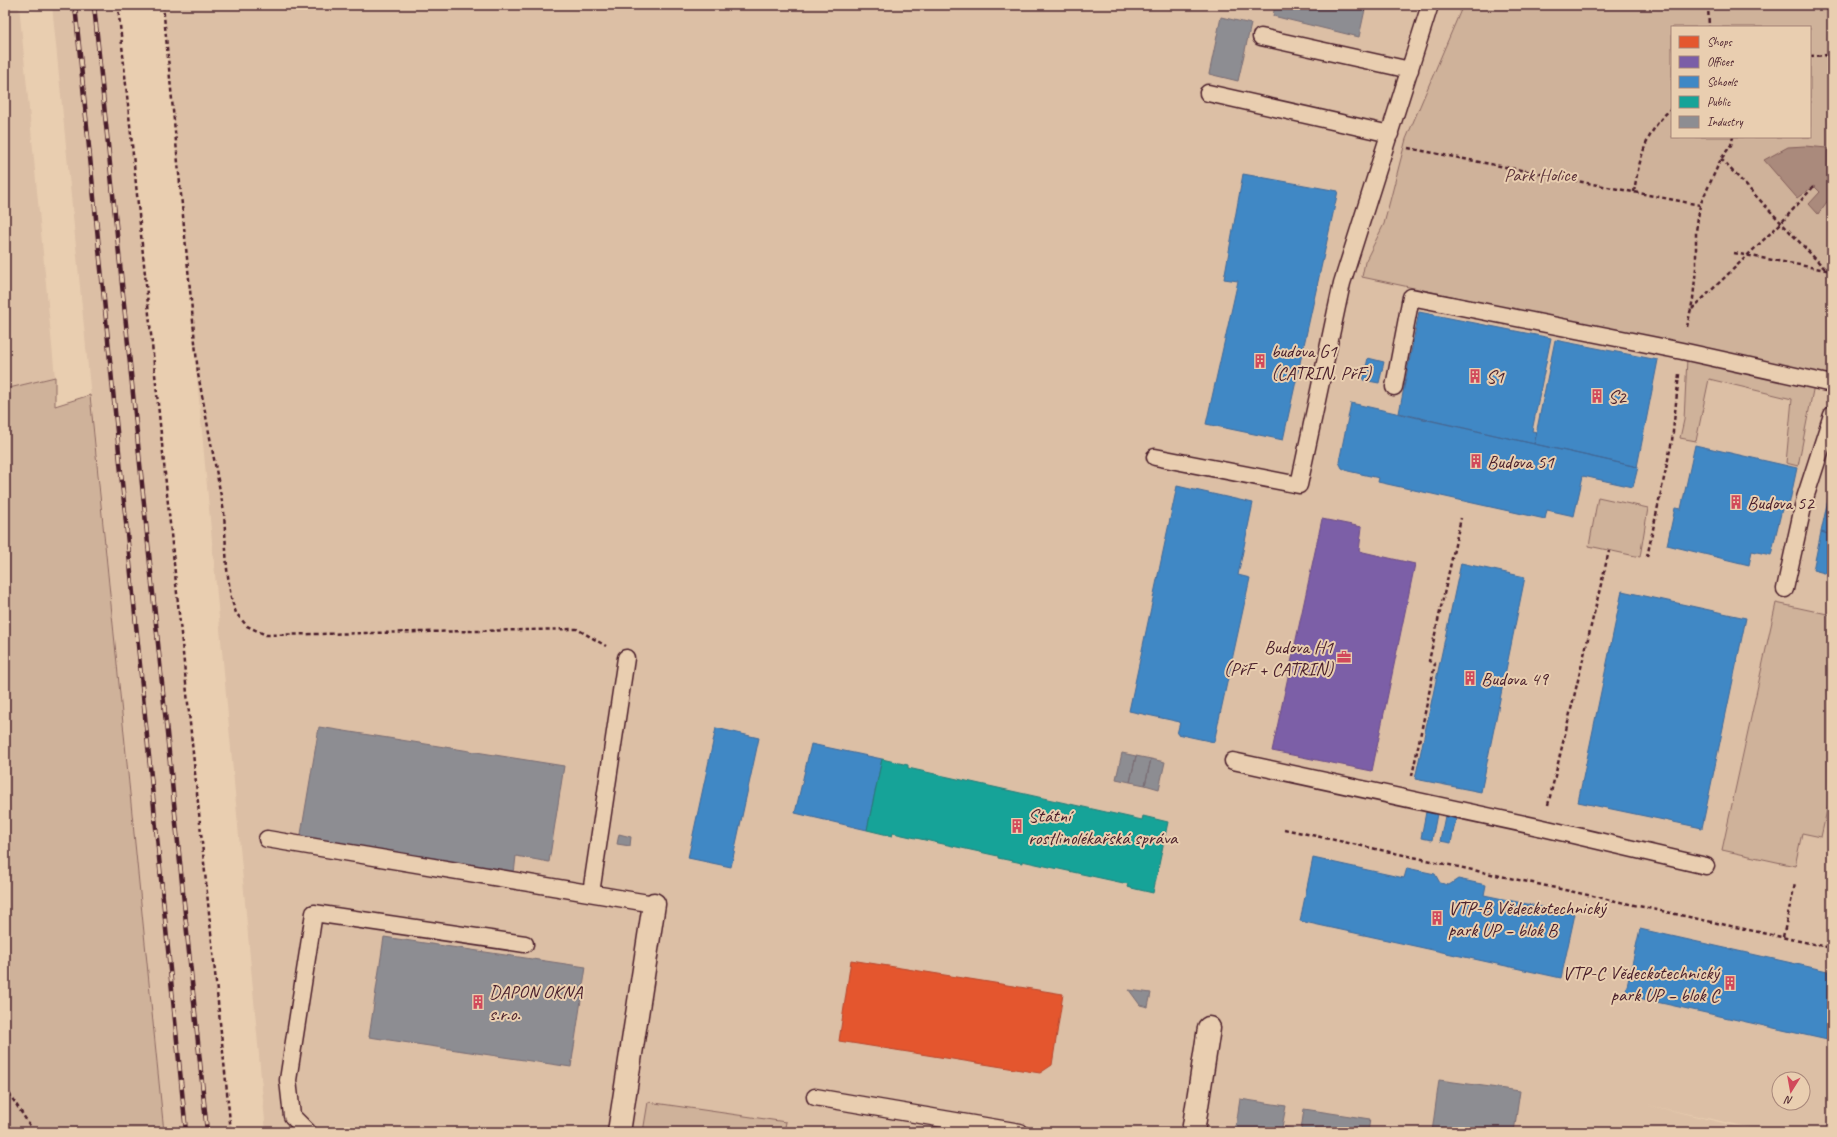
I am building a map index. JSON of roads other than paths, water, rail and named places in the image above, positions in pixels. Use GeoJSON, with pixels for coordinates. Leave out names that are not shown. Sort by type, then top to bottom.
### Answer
{"type":"FeatureCollection","features":[{"type":"Feature","properties":{"kind":"street"},"geometry":{"type":"LineString","coordinates":[[619,1132],[654,904]]}},
{"type":"Feature","properties":{"kind":"street"},"geometry":{"type":"LineString","coordinates":[[1193,1132],[1209,1028]]}},
{"type":"Feature","properties":{"kind":"lane"},"geometry":{"type":"LineString","coordinates":[[1155,457],[1299,485],[1342,283],[1430,5]]}},
{"type":"Feature","properties":{"kind":"lane"},"geometry":{"type":"LineString","coordinates":[[1261,37],[1410,70]]}},
{"type":"Feature","properties":{"kind":"lane"},"geometry":{"type":"LineString","coordinates":[[1208,93],[1388,139]]}},
{"type":"Feature","properties":{"kind":"lane"},"geometry":{"type":"LineString","coordinates":[[1394,387],[1411,297],[1682,351],[1832,384]]}},
{"type":"Feature","properties":{"kind":"lane"},"geometry":{"type":"LineString","coordinates":[[1785,590],[1805,498],[1832,415]]}},
{"type":"Feature","properties":{"kind":"lane"},"geometry":{"type":"LineString","coordinates":[[591,894],[626,658]]}},
{"type":"Feature","properties":{"kind":"lane"},"geometry":{"type":"LineString","coordinates":[[1233,762],[1543,828],[1706,866]]}},
{"type":"Feature","properties":{"kind":"lane"},"geometry":{"type":"LineString","coordinates":[[267,840],[654,904]]}},
{"type":"Feature","properties":{"kind":"lane"},"geometry":{"type":"LineString","coordinates":[[308,1132],[292,1116],[288,1080],[314,912],[525,944]]}},
{"type":"Feature","properties":{"kind":"lane"},"geometry":{"type":"LineString","coordinates":[[815,1097],[1020,1132]]}},
{"type":"Feature","properties":{"kind":"railway"},"geometry":{"type":"LineString","coordinates":[[75,5],[186,1132]]}},
{"type":"Feature","properties":{"kind":"railway"},"geometry":{"type":"LineString","coordinates":[[94,5],[207,1132]]}},
{"type":"Feature","properties":{"kind":"place","name":"budova G1 (CATRIN, PřF)"},"geometry":{"type":"Point","coordinates":[1260,361]}},
{"type":"Feature","properties":{"kind":"place","name":"S1"},"geometry":{"type":"Point","coordinates":[1475,376]}},
{"type":"Feature","properties":{"kind":"place","name":"S2"},"geometry":{"type":"Point","coordinates":[1597,396]}},
{"type":"Feature","properties":{"kind":"place","name":"Budova 51"},"geometry":{"type":"Point","coordinates":[1476,461]}},
{"type":"Feature","properties":{"kind":"place","name":"Budova 52"},"geometry":{"type":"Point","coordinates":[1736,502]}},
{"type":"Feature","properties":{"kind":"place","name":"Budova H1 (PřF + CATRIN)"},"geometry":{"type":"Point","coordinates":[1344,657]}},
{"type":"Feature","properties":{"kind":"place","name":"Budova 49"},"geometry":{"type":"Point","coordinates":[1470,678]}},
{"type":"Feature","properties":{"kind":"place","name":"Státní rostlinolékařská správa"},"geometry":{"type":"Point","coordinates":[1017,826]}},
{"type":"Feature","properties":{"kind":"place","name":"VTP-B Vědeckotechnický park UP – blok B"},"geometry":{"type":"Point","coordinates":[1437,918]}},
{"type":"Feature","properties":{"kind":"place","name":"VTP-C Vědeckotechnický park UP – blok C"},"geometry":{"type":"Point","coordinates":[1730,983]}},
{"type":"Feature","properties":{"kind":"place","name":"DAPON OKNA s.r.o."},"geometry":{"type":"Point","coordinates":[478,1002]}},
{"type":"Feature","properties":{"kind":"park label","name":"Park Holice"},"geometry":{"type":"Point","coordinates":[1540,174]}}]}
